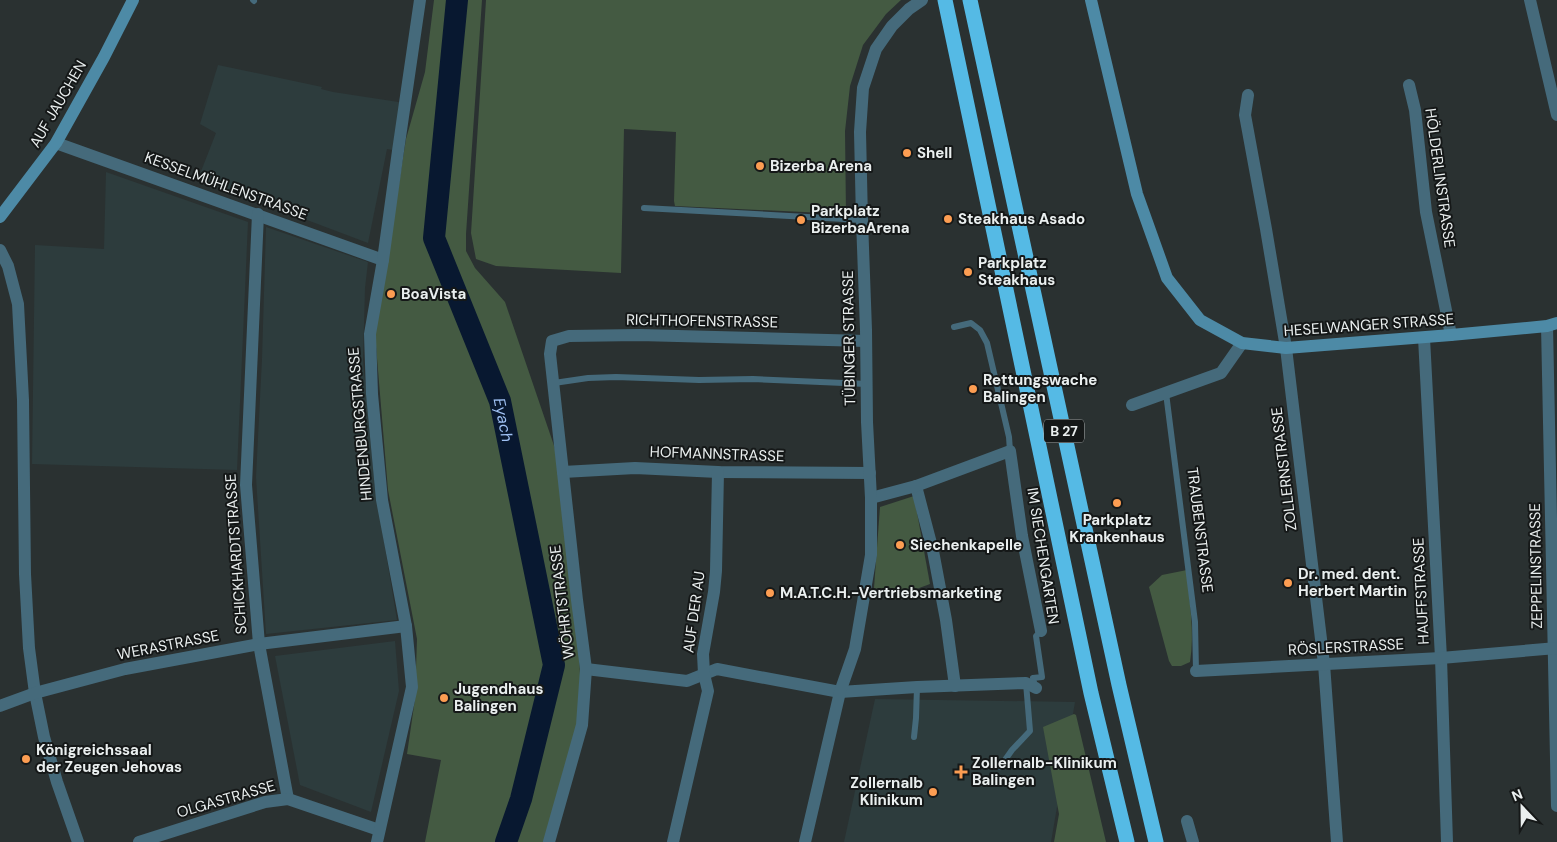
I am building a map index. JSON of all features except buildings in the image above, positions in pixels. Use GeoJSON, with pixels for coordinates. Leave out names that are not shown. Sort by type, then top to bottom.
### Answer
{"type":"FeatureCollection","features":[{"type":"Feature","properties":{"kind":"highway","name":"B 27"},"geometry":{"type":"LineString","coordinates":[[945,0],[1091,693],[1126,842]]}},
{"type":"Feature","properties":{"kind":"highway","name":"B 27"},"geometry":{"type":"LineString","coordinates":[[970,0],[1115,666],[1156,842]]}},
{"type":"Feature","properties":{"kind":"street","name":"AUF JAUCHEN"},"geometry":{"type":"LineString","coordinates":[[0,217],[56,144],[133,0]]}},
{"type":"Feature","properties":{"kind":"street","name":"HINDENBURGSTRASSE"},"geometry":{"type":"LineString","coordinates":[[378,836],[412,687],[406,626],[382,500],[372,394],[370,334],[383,260],[420,0]]}},
{"type":"Feature","properties":{"kind":"street","name":"TÜBINGER STRASSE"},"geometry":{"type":"LineString","coordinates":[[805,842],[840,692],[855,649],[871,555],[860,132],[863,88],[876,49],[892,26],[909,9],[922,0]]}},
{"type":"Feature","properties":{"kind":"street","name":"HESELWANGER STRASSE"},"geometry":{"type":"LineString","coordinates":[[1090,0],[1137,194],[1167,278],[1200,320],[1242,343],[1286,348],[1451,336],[1552,324]]}},
{"type":"Feature","properties":{"kind":"street"},"geometry":{"type":"LineString","coordinates":[[1530,0],[1557,115]]}},
{"type":"Feature","properties":{"kind":"street","name":"HÖLDERLINSTRASSE"},"geometry":{"type":"LineString","coordinates":[[1408,85],[1414,110],[1426,212],[1451,336]]}},
{"type":"Feature","properties":{"kind":"street","name":"ZOLLERNSTRASSE"},"geometry":{"type":"LineString","coordinates":[[1248,94],[1245,115],[1286,348],[1324,664],[1337,842]]}},
{"type":"Feature","properties":{"kind":"street","name":"KESSELMÜHLENSTRASSE"},"geometry":{"type":"LineString","coordinates":[[56,144],[258,214],[383,260]]}},
{"type":"Feature","properties":{"kind":"street","name":"SCHICKHARDTSTRASSE"},"geometry":{"type":"LineString","coordinates":[[258,214],[246,484],[259,644],[288,799]]}},
{"type":"Feature","properties":{"kind":"street"},"geometry":{"type":"LineString","coordinates":[[0,250],[8,266],[18,304],[24,400],[25,574],[29,648],[35,693],[44,737],[78,842]]}},
{"type":"Feature","properties":{"kind":"street","name":"ZEPPELINSTRASSE"},"geometry":{"type":"LineString","coordinates":[[1552,324],[1557,806]]}},
{"type":"Feature","properties":{"kind":"street","name":"RICHTHOFENSTRASSE"},"geometry":{"type":"LineString","coordinates":[[550,354],[552,341],[569,336],[639,335],[866,341]]}},
{"type":"Feature","properties":{"kind":"street","name":"HAUFFSTRASSE"},"geometry":{"type":"LineString","coordinates":[[1424,338],[1442,658],[1447,842]]}},
{"type":"Feature","properties":{"kind":"street"},"geometry":{"type":"LineString","coordinates":[[1132,405],[1220,373],[1242,343]]}},
{"type":"Feature","properties":{"kind":"street","name":"WÖHRTSTRASSE"},"geometry":{"type":"LineString","coordinates":[[549,842],[582,725],[586,669],[550,354]]}},
{"type":"Feature","properties":{"kind":"street"},"geometry":{"type":"LineString","coordinates":[[871,498],[916,486],[1010,451]]}},
{"type":"Feature","properties":{"kind":"street","name":"IM SIECHENGARTEN"},"geometry":{"type":"LineString","coordinates":[[1010,451],[1022,536],[1041,631]]}},
{"type":"Feature","properties":{"kind":"street","name":"HOFMANNSTRASSE"},"geometry":{"type":"LineString","coordinates":[[563,472],[635,468],[718,472],[870,473]]}},
{"type":"Feature","properties":{"kind":"street","name":"AUF DER AU"},"geometry":{"type":"LineString","coordinates":[[673,842],[708,691],[704,674],[703,654],[716,571],[718,472]]}},
{"type":"Feature","properties":{"kind":"street"},"geometry":{"type":"LineString","coordinates":[[916,486],[933,551],[956,686]]}},
{"type":"Feature","properties":{"kind":"street","name":"WERASTRASSE"},"geometry":{"type":"LineString","coordinates":[[0,706],[35,693],[125,669],[259,644],[406,626]]}},
{"type":"Feature","properties":{"kind":"street","name":"RÖSLERSTRASSE"},"geometry":{"type":"LineString","coordinates":[[1196,671],[1442,658],[1555,648]]}},
{"type":"Feature","properties":{"kind":"street"},"geometry":{"type":"LineString","coordinates":[[586,669],[687,681],[717,668],[840,692],[917,687],[1032,686]]}},
{"type":"Feature","properties":{"kind":"street","name":"OLGASTRASSE"},"geometry":{"type":"LineString","coordinates":[[139,842],[265,802],[288,799],[378,836]]}},
{"type":"Feature","properties":{"kind":"street"},"geometry":{"type":"LineString","coordinates":[[1188,821],[1193,842]]}},
{"type":"Feature","properties":{"kind":"lane"},"geometry":{"type":"LineString","coordinates":[[644,208],[862,220]]}},
{"type":"Feature","properties":{"kind":"lane"},"geometry":{"type":"LineString","coordinates":[[954,327],[971,323],[980,330],[988,343],[1009,437],[1010,451]]}},
{"type":"Feature","properties":{"kind":"lane"},"geometry":{"type":"LineString","coordinates":[[554,383],[588,378],[616,377],[699,380],[753,379],[867,384]]}},
{"type":"Feature","properties":{"kind":"lane","name":"TRAUBENSTRASSE"},"geometry":{"type":"LineString","coordinates":[[1166,393],[1195,622],[1196,671]]}},
{"type":"Feature","properties":{"kind":"lane","name":"IM SIECHENGARTEN"},"geometry":{"type":"LineString","coordinates":[[1032,686],[1033,678],[1042,677],[1036,636],[1041,631]]}},
{"type":"Feature","properties":{"kind":"lane"},"geometry":{"type":"LineString","coordinates":[[1000,767],[1012,750],[1030,731],[1032,686]]}},
{"type":"Feature","properties":{"kind":"lane"},"geometry":{"type":"LineString","coordinates":[[914,737],[917,687]]}},
{"type":"Feature","properties":{"kind":"shaded area"},"geometry":{"type":"Polygon","coordinates":[[[218,65],[322,87],[321,89],[333,92],[405,103],[398,151],[387,149],[368,243],[198,179],[216,133],[200,124],[218,65]]]}},
{"type":"Feature","properties":{"kind":"shaded area"},"geometry":{"type":"Polygon","coordinates":[[[106,172],[248,222],[237,470],[32,464],[35,245],[104,249],[106,172]]]}},
{"type":"Feature","properties":{"kind":"shaded area"},"geometry":{"type":"Polygon","coordinates":[[[266,227],[368,262],[365,288],[363,360],[375,487],[397,620],[266,634],[256,477],[266,227]]]}},
{"type":"Feature","properties":{"kind":"shaded area"},"geometry":{"type":"Polygon","coordinates":[[[395,641],[399,691],[371,812],[300,785],[275,656],[395,641]]]}},
{"type":"Feature","properties":{"kind":"shaded area","name":"Zollernalb-Klinikum Balingen"},"geometry":{"type":"Polygon","coordinates":[[[875,699],[1075,702],[1051,842],[844,842],[875,699]]]}},
{"type":"Feature","properties":{"kind":"green space"},"geometry":{"type":"Polygon","coordinates":[[[434,0],[482,0],[466,251],[475,268],[505,302],[563,472],[577,600],[582,725],[549,842],[425,842],[441,760],[407,754],[415,699],[417,639],[388,490],[375,334],[406,139],[425,72],[434,0]]]}},
{"type":"Feature","properties":{"kind":"green space"},"geometry":{"type":"Polygon","coordinates":[[[486,0],[901,0],[886,14],[863,45],[850,86],[845,131],[846,214],[675,206],[676,132],[624,129],[621,273],[496,266],[476,259],[471,233],[486,0]]]}},
{"type":"Feature","properties":{"kind":"green space"},"geometry":{"type":"Polygon","coordinates":[[[914,496],[930,584],[903,594],[874,588],[880,507],[914,496]]]}},
{"type":"Feature","properties":{"kind":"green space"},"geometry":{"type":"Polygon","coordinates":[[[1187,570],[1192,628],[1190,662],[1181,666],[1172,666],[1149,587],[1162,575],[1187,570]]]}},
{"type":"Feature","properties":{"kind":"green space"},"geometry":{"type":"Polygon","coordinates":[[[1074,714],[1076,715],[1106,842],[1054,842],[1059,814],[1043,727],[1074,714]]]}},
{"type":"Feature","properties":{"kind":"waterway","name":"Eyach"},"geometry":{"type":"LineString","coordinates":[[457,0],[434,238],[500,401],[554,665],[521,799],[506,842]]}},
{"type":"Feature","properties":{"kind":"place","name":"Shell"},"geometry":{"type":"Point","coordinates":[907,153]}},
{"type":"Feature","properties":{"kind":"place","name":"Bizerba Arena"},"geometry":{"type":"Point","coordinates":[760,166]}},
{"type":"Feature","properties":{"kind":"place","name":"Steakhaus Asado"},"geometry":{"type":"Point","coordinates":[948,219]}},
{"type":"Feature","properties":{"kind":"place","name":"Parkplatz BizerbaArena"},"geometry":{"type":"Point","coordinates":[801,220]}},
{"type":"Feature","properties":{"kind":"place","name":"Parkplatz Steakhaus"},"geometry":{"type":"Point","coordinates":[968,272]}},
{"type":"Feature","properties":{"kind":"place","name":"BoaVista"},"geometry":{"type":"Point","coordinates":[391,294]}},
{"type":"Feature","properties":{"kind":"place","name":"Rettungswache Balingen"},"geometry":{"type":"Point","coordinates":[973,389]}},
{"type":"Feature","properties":{"kind":"place","name":"Parkplatz Krankenhaus"},"geometry":{"type":"Point","coordinates":[1117,503]}},
{"type":"Feature","properties":{"kind":"place","name":"Siechenkapelle"},"geometry":{"type":"Point","coordinates":[900,545]}},
{"type":"Feature","properties":{"kind":"place","name":"Dr. med. dent. Herbert Martin"},"geometry":{"type":"Point","coordinates":[1288,583]}},
{"type":"Feature","properties":{"kind":"place","name":"M.A.T.C.H.-Vertriebsmarketing"},"geometry":{"type":"Point","coordinates":[770,593]}},
{"type":"Feature","properties":{"kind":"place","name":"Jugendhaus Balingen"},"geometry":{"type":"Point","coordinates":[444,698]}},
{"type":"Feature","properties":{"kind":"place","name":"Königreichssaal der Zeugen Jehovas"},"geometry":{"type":"Point","coordinates":[26,759]}},
{"type":"Feature","properties":{"kind":"place","name":"Zollernalb-Klinikum Balingen"},"geometry":{"type":"Point","coordinates":[961,772]}},
{"type":"Feature","properties":{"kind":"place","name":"Zollernalb Klinikum"},"geometry":{"type":"Point","coordinates":[933,792]}}]}
